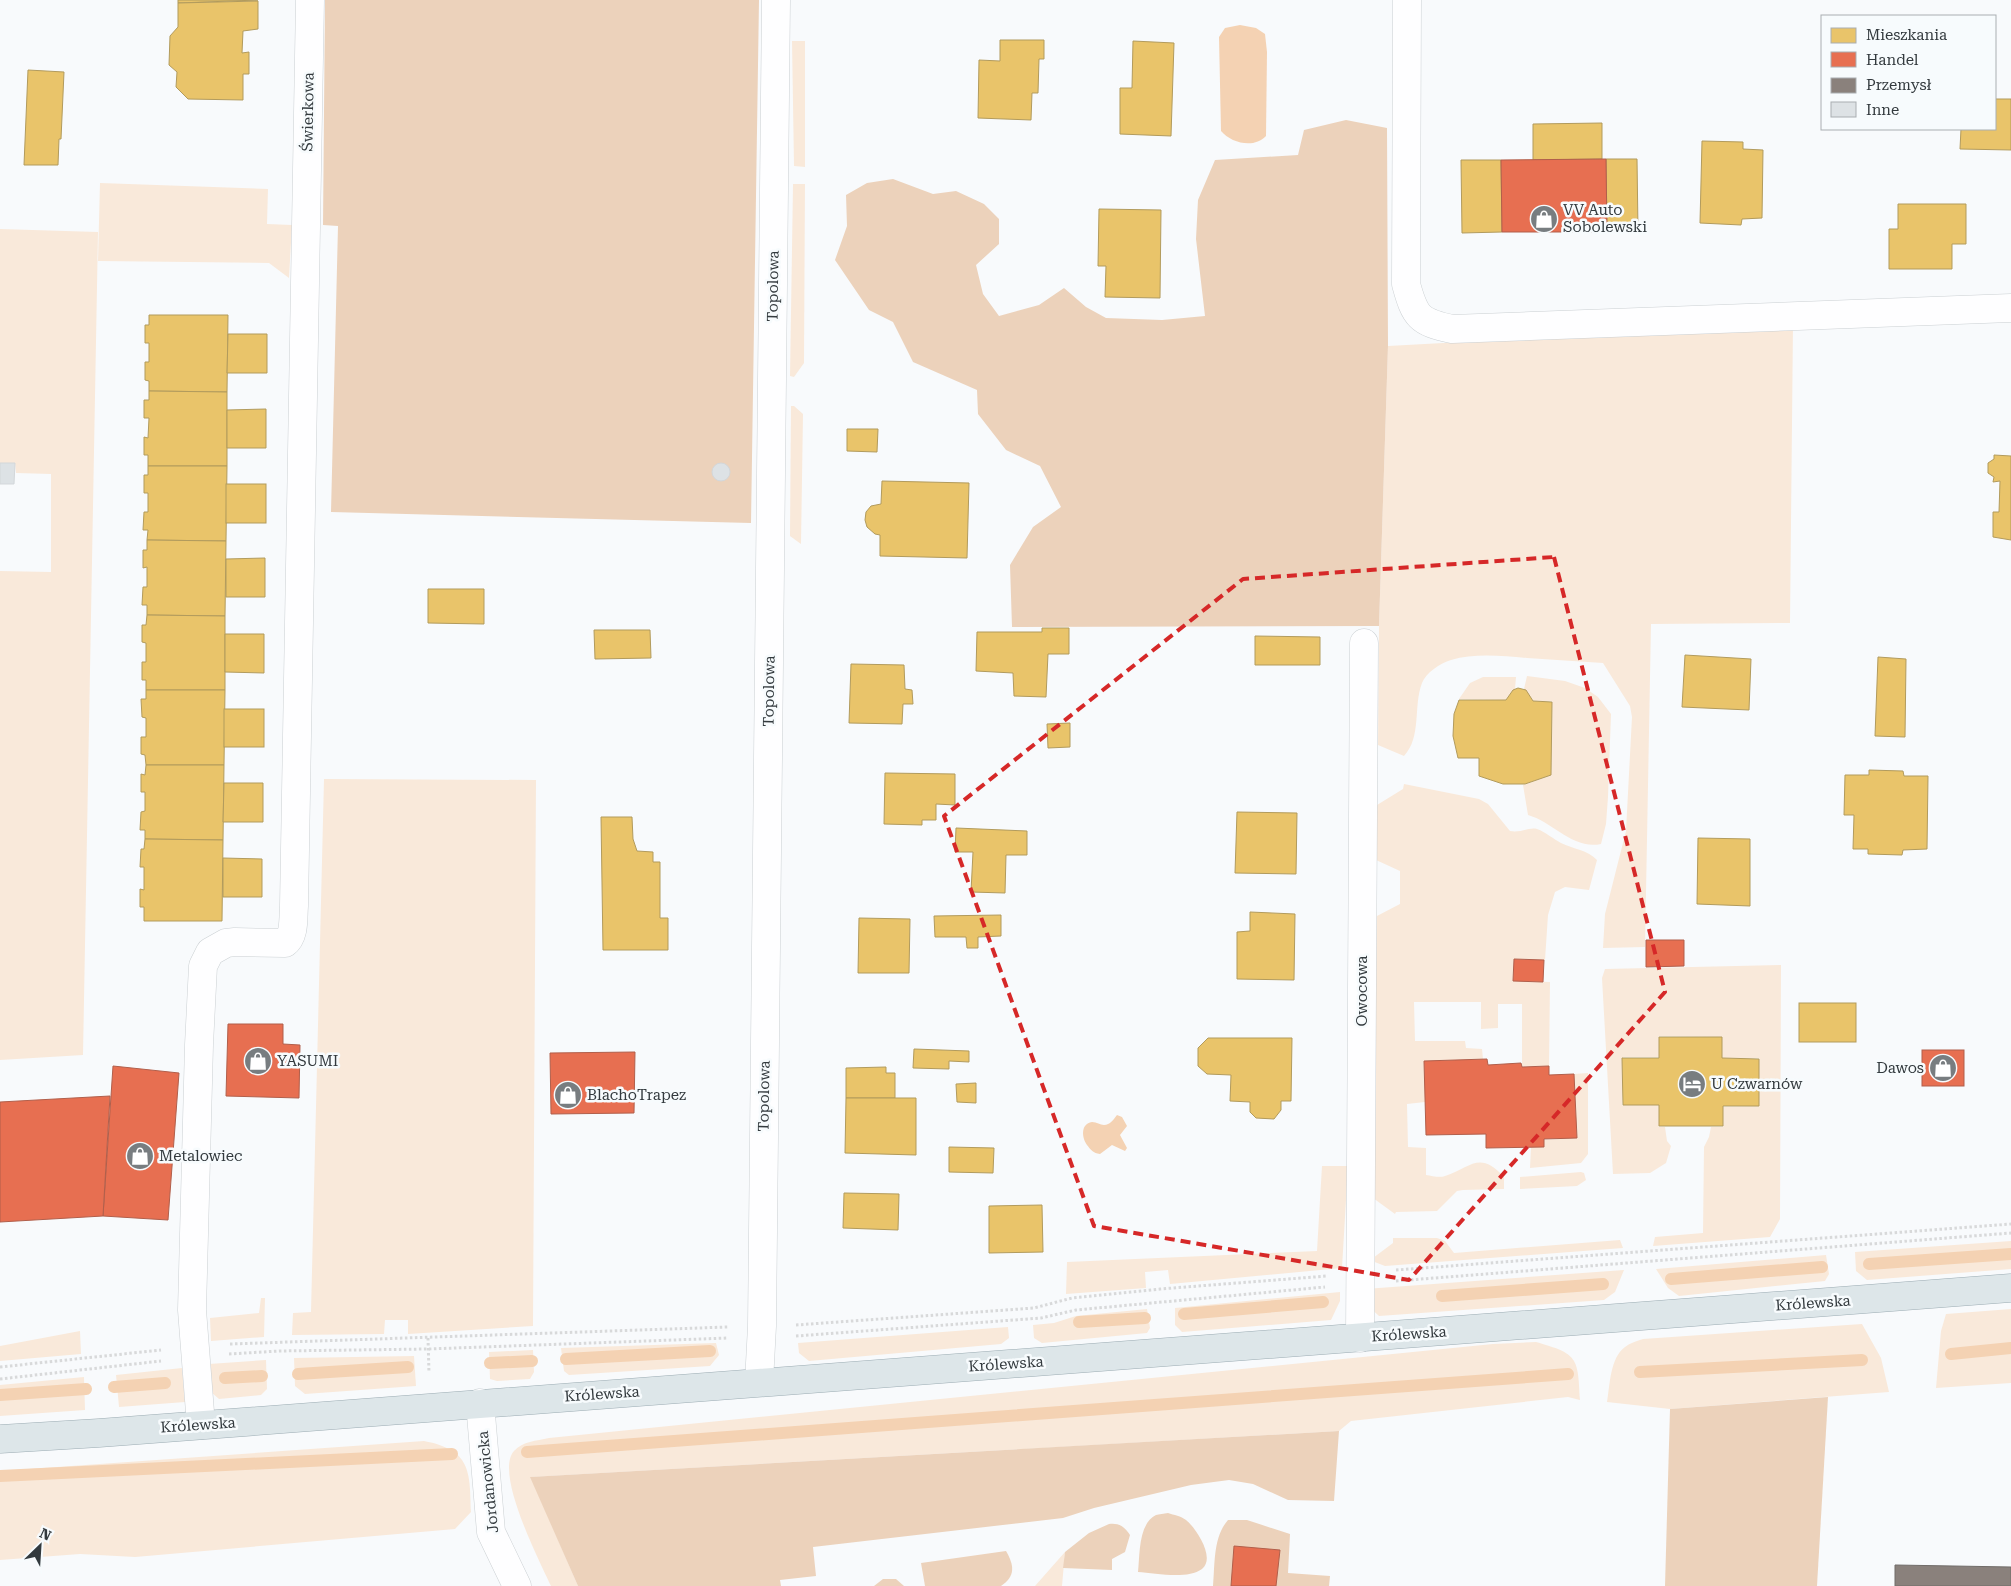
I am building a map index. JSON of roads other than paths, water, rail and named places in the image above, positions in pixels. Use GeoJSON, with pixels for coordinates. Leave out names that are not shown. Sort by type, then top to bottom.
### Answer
{"type":"FeatureCollection","features":[{"type":"Feature","properties":{"kind":"main road","name":"Królewska"},"geometry":{"type":"LineString","coordinates":[[0,1439],[2011,1288]]}},
{"type":"Feature","properties":{"kind":"street","name":"Świerkowa"},"geometry":{"type":"LineString","coordinates":[[201,1425],[192,1310],[203,966],[210,952],[218,946],[235,942],[281,944],[290,940],[292,934],[310,0]]}},
{"type":"Feature","properties":{"kind":"street","name":"Topolowa"},"geometry":{"type":"LineString","coordinates":[[759,1382],[762,1326],[776,0]]}},
{"type":"Feature","properties":{"kind":"street"},"geometry":{"type":"LineString","coordinates":[[1407,0],[1406,284],[1411,303],[1418,315],[1432,324],[1452,329],[2011,308]]}},
{"type":"Feature","properties":{"kind":"street","name":"Owocowa"},"geometry":{"type":"LineString","coordinates":[[1360,1338],[1364,643]]}},
{"type":"Feature","properties":{"kind":"street","name":"Jordanowicka"},"geometry":{"type":"LineString","coordinates":[[480,1403],[491,1532],[517,1586]]}},
{"type":"Feature","properties":{"kind":"waterway"},"geometry":{"type":"LineString","coordinates":[[1869,1264],[2011,1254]]}},
{"type":"Feature","properties":{"kind":"waterway"},"geometry":{"type":"LineString","coordinates":[[1671,1279],[1822,1267]]}},
{"type":"Feature","properties":{"kind":"waterway"},"geometry":{"type":"LineString","coordinates":[[1442,1296],[1603,1284]]}},
{"type":"Feature","properties":{"kind":"waterway"},"geometry":{"type":"LineString","coordinates":[[1184,1314],[1323,1302]]}},
{"type":"Feature","properties":{"kind":"waterway"},"geometry":{"type":"LineString","coordinates":[[1079,1322],[1145,1318]]}},
{"type":"Feature","properties":{"kind":"waterway"},"geometry":{"type":"LineString","coordinates":[[1951,1354],[2011,1348]]}},
{"type":"Feature","properties":{"kind":"waterway"},"geometry":{"type":"LineString","coordinates":[[566,1359],[710,1351]]}},
{"type":"Feature","properties":{"kind":"waterway"},"geometry":{"type":"LineString","coordinates":[[1640,1372],[1862,1360]]}},
{"type":"Feature","properties":{"kind":"waterway"},"geometry":{"type":"LineString","coordinates":[[490,1363],[532,1361]]}},
{"type":"Feature","properties":{"kind":"waterway"},"geometry":{"type":"LineString","coordinates":[[298,1374],[408,1367]]}},
{"type":"Feature","properties":{"kind":"waterway"},"geometry":{"type":"LineString","coordinates":[[527,1452],[1568,1374]]}},
{"type":"Feature","properties":{"kind":"waterway"},"geometry":{"type":"LineString","coordinates":[[225,1378],[262,1376]]}},
{"type":"Feature","properties":{"kind":"waterway"},"geometry":{"type":"LineString","coordinates":[[114,1387],[165,1383]]}},
{"type":"Feature","properties":{"kind":"waterway"},"geometry":{"type":"LineString","coordinates":[[0,1395],[86,1389]]}},
{"type":"Feature","properties":{"kind":"waterway"},"geometry":{"type":"LineString","coordinates":[[0,1476],[452,1454]]}},
{"type":"Feature","properties":{"kind":"place","name":"VV Auto Sobolewski"},"geometry":{"type":"Point","coordinates":[1544,219]}},
{"type":"Feature","properties":{"kind":"place","name":"YASUMI"},"geometry":{"type":"Point","coordinates":[258,1061]}},
{"type":"Feature","properties":{"kind":"place","name":"Dawos"},"geometry":{"type":"Point","coordinates":[1943,1068]}},
{"type":"Feature","properties":{"kind":"place","name":"U Czwarnów"},"geometry":{"type":"Point","coordinates":[1692,1084]}},
{"type":"Feature","properties":{"kind":"place","name":"BlachoTrapez"},"geometry":{"type":"Point","coordinates":[568,1095]}},
{"type":"Feature","properties":{"kind":"place","name":"Metalowiec"},"geometry":{"type":"Point","coordinates":[140,1156]}}]}
